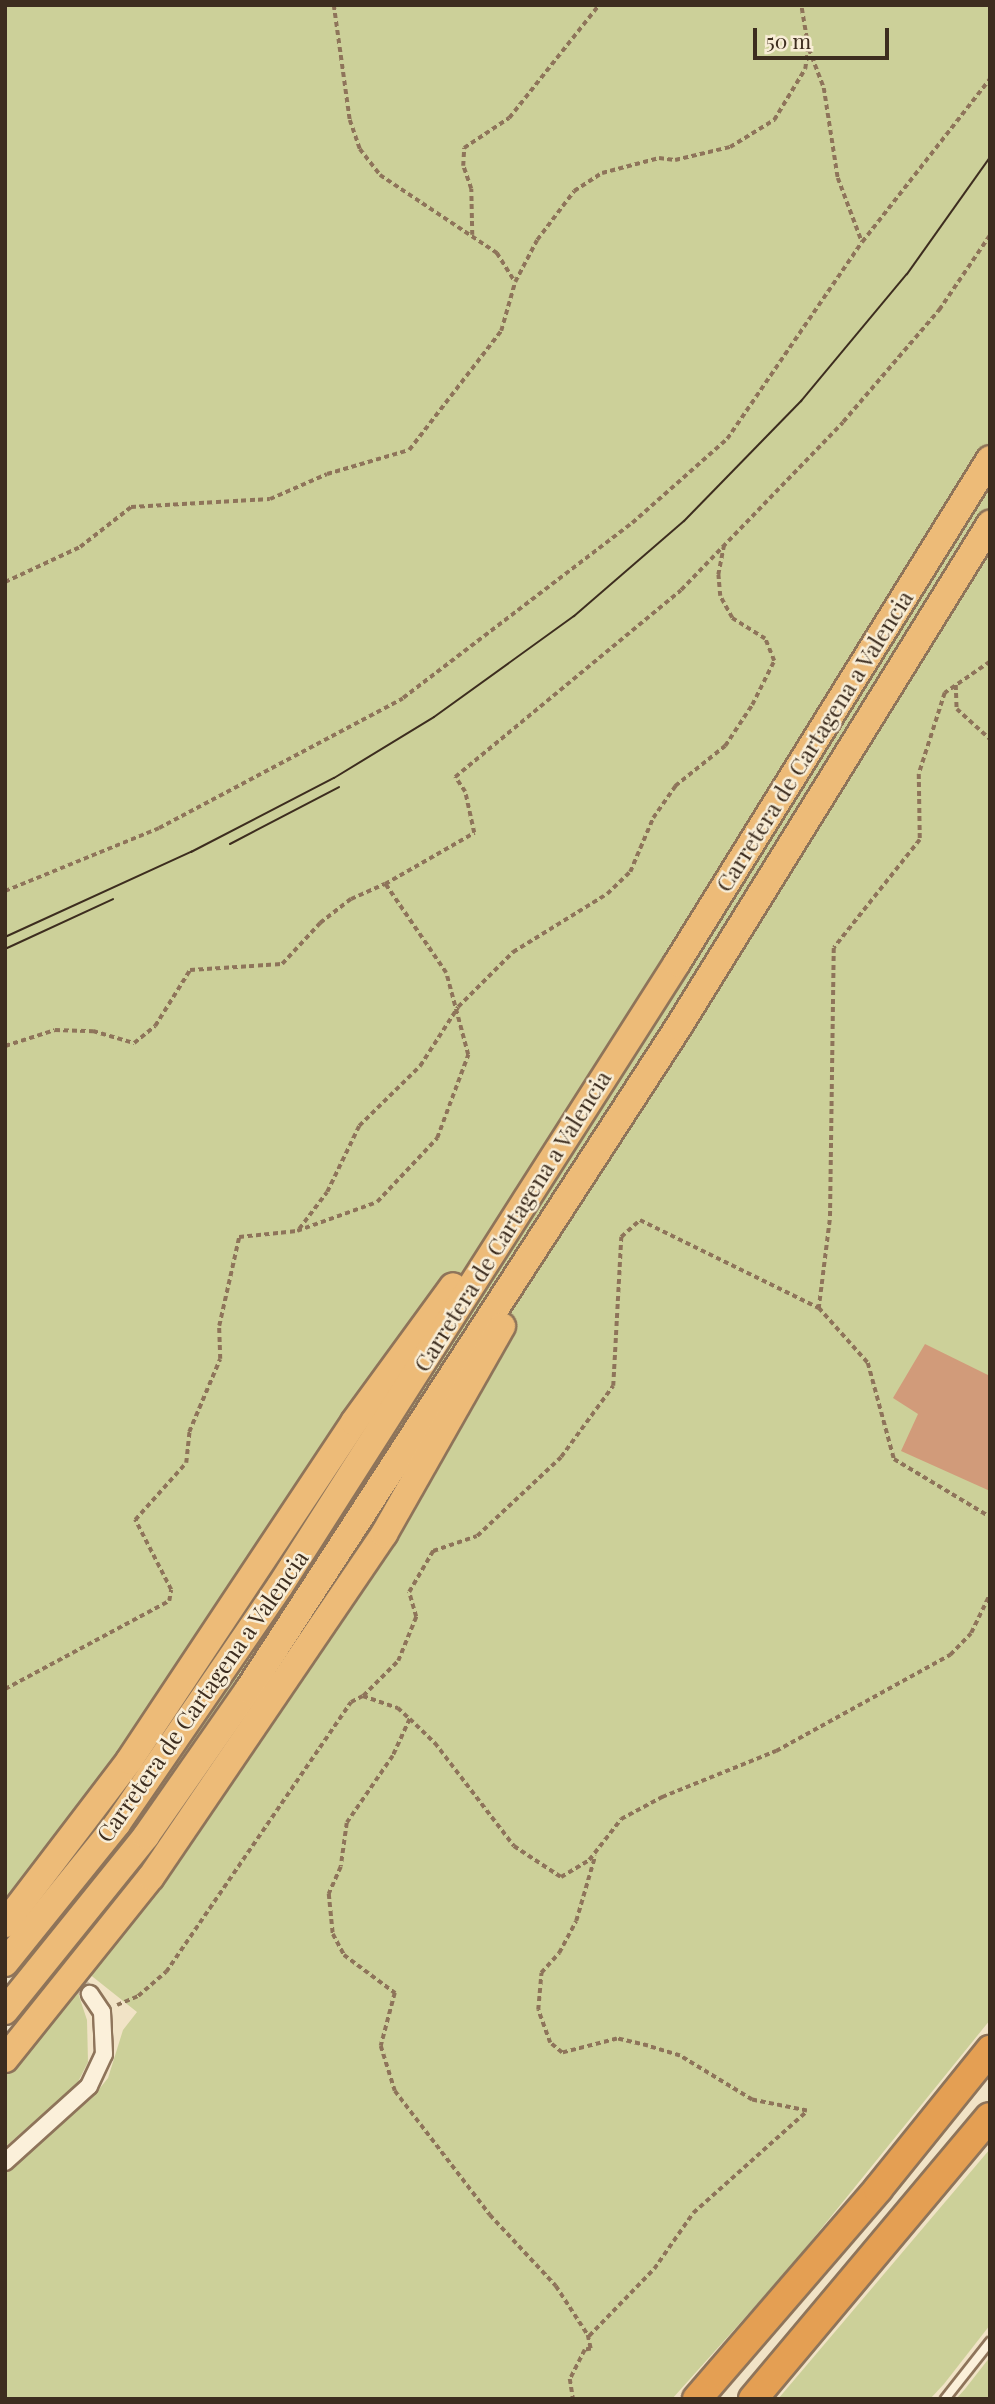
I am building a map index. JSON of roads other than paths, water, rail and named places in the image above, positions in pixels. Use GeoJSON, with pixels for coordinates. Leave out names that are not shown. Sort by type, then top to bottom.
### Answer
{"type":"FeatureCollection","features":[{"type":"Feature","properties":{"kind":"highway","name":"Carretera de Cartagena a Valencia"},"geometry":{"type":"LineString","coordinates":[[5,1963],[117,1824],[245,1638],[631,1032],[990,459]]}},
{"type":"Feature","properties":{"kind":"highway","name":"Carretera de Cartagena a Valencia"},"geometry":{"type":"LineString","coordinates":[[5,2011],[146,1836],[248,1690],[679,1027],[850,744],[990,524]]}},
{"type":"Feature","properties":{"kind":"highway"},"geometry":{"type":"LineString","coordinates":[[5,1924],[129,1762],[354,1422],[454,1285],[554,1133],[631,1032]]}},
{"type":"Feature","properties":{"kind":"highway"},"geometry":{"type":"LineString","coordinates":[[5,2059],[151,1877],[384,1534],[611,1129]]}},
{"type":"Feature","properties":{"kind":"highway"},"geometry":{"type":"LineString","coordinates":[[697,2399],[869,2200],[990,2050]]}},
{"type":"Feature","properties":{"kind":"highway"},"geometry":{"type":"LineString","coordinates":[[752,2399],[990,2117]]}},
{"type":"Feature","properties":{"kind":"street"},"geometry":{"type":"LineString","coordinates":[[5,2162],[89,2086],[104,2054],[102,2012],[89,1994]]}},
{"type":"Feature","properties":{"kind":"lane"},"geometry":{"type":"LineString","coordinates":[[945,2399],[990,2342]]}},
{"type":"Feature","properties":{"kind":"tunnel"},"geometry":{"type":"LineString","coordinates":[[21,1934],[90,1994]]}},
{"type":"Feature","properties":{"kind":"tram line"},"geometry":{"type":"LineString","coordinates":[[5,937],[191,852],[334,778],[434,717],[574,616],[684,521],[801,401],[907,274],[990,157]]}},
{"type":"Feature","properties":{"kind":"tram line"},"geometry":{"type":"LineString","coordinates":[[230,844],[339,787]]}},
{"type":"Feature","properties":{"kind":"tram line"},"geometry":{"type":"LineString","coordinates":[[5,949],[113,899]]}}]}
